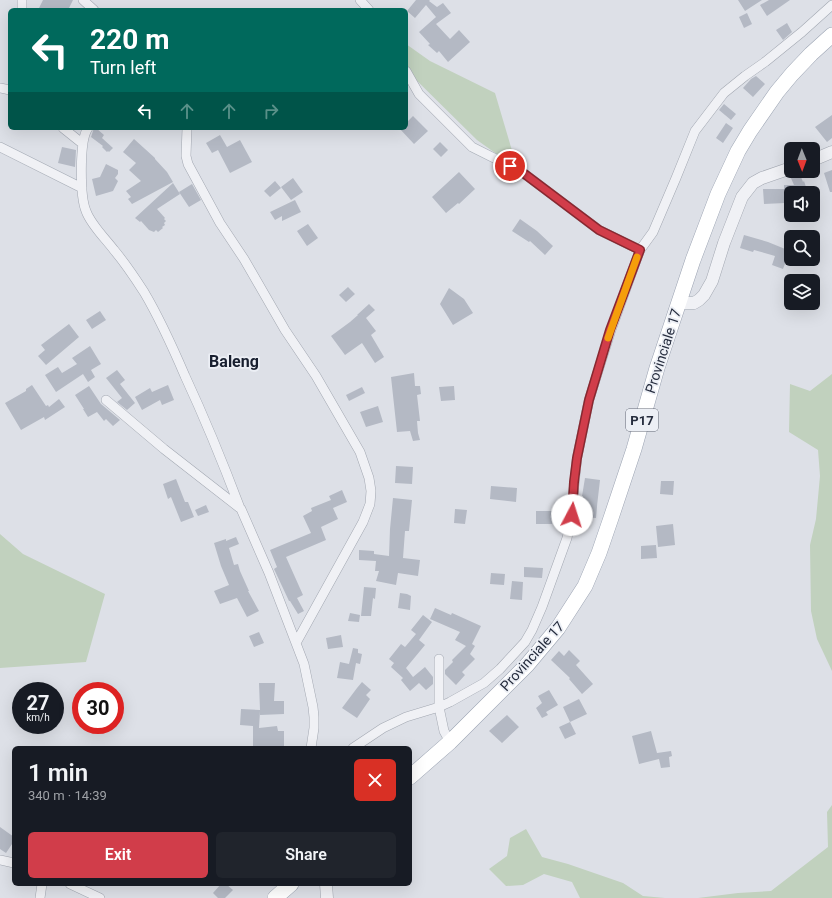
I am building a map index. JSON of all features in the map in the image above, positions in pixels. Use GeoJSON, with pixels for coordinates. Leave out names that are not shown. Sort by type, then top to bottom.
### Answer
{"type":"FeatureCollection","features":[{"type":"Feature","properties":{"kind":"main road","name":"Provinciale 17"},"geometry":{"type":"LineString","coordinates":[[412,775],[450,742],[527,665],[550,639],[585,586],[612,518],[634,449],[657,368],[693,260],[718,194],[738,150],[777,92],[797,69],[832,35]]}},
{"type":"Feature","properties":{"kind":"main road"},"geometry":{"type":"LineString","coordinates":[[275,898],[289,886]]}},
{"type":"Feature","properties":{"kind":"street"},"geometry":{"type":"LineString","coordinates":[[83,0],[92,8]]}},
{"type":"Feature","properties":{"kind":"street"},"geometry":{"type":"LineString","coordinates":[[360,0],[367,8]]}},
{"type":"Feature","properties":{"kind":"street"},"geometry":{"type":"LineString","coordinates":[[356,746],[383,728],[406,717],[439,707],[484,683],[515,654],[525,642],[542,607],[570,525],[577,458],[589,400],[610,330],[640,250],[653,232],[695,131],[724,93],[771,57],[832,5]]}},
{"type":"Feature","properties":{"kind":"street"},"geometry":{"type":"LineString","coordinates":[[408,75],[418,94],[472,147],[522,172],[599,230],[640,250]]}},
{"type":"Feature","properties":{"kind":"street"},"geometry":{"type":"LineString","coordinates":[[66,130],[83,144]]}},
{"type":"Feature","properties":{"kind":"street"},"geometry":{"type":"LineString","coordinates":[[86,130],[83,144],[82,188],[82,199],[86,211],[95,226],[115,250],[143,291],[166,334],[201,410],[240,509],[269,573],[304,664],[312,707],[314,728],[311,746]]}},
{"type":"Feature","properties":{"kind":"street"},"geometry":{"type":"LineString","coordinates":[[187,130],[186,156],[188,164],[220,223],[244,259],[285,330],[316,376],[360,452],[369,478],[371,491],[370,504],[363,522],[296,643]]}},
{"type":"Feature","properties":{"kind":"street"},"geometry":{"type":"LineString","coordinates":[[0,147],[82,188]]}},
{"type":"Feature","properties":{"kind":"street"},"geometry":{"type":"LineString","coordinates":[[820,157],[832,152]]}},
{"type":"Feature","properties":{"kind":"street"},"geometry":{"type":"LineString","coordinates":[[679,303],[694,303],[704,295],[712,281],[724,243],[742,197],[753,183],[762,178],[784,170]]}},
{"type":"Feature","properties":{"kind":"street"},"geometry":{"type":"LineString","coordinates":[[106,400],[164,449],[240,509]]}},
{"type":"Feature","properties":{"kind":"street"},"geometry":{"type":"LineString","coordinates":[[439,659],[439,707],[444,731],[450,742]]}},
{"type":"Feature","properties":{"kind":"street"},"geometry":{"type":"LineString","coordinates":[[0,860],[12,863]]}},
{"type":"Feature","properties":{"kind":"street"},"geometry":{"type":"LineString","coordinates":[[40,898],[42,886]]}},
{"type":"Feature","properties":{"kind":"street"},"geometry":{"type":"LineString","coordinates":[[74,886],[100,898]]}},
{"type":"Feature","properties":{"kind":"street"},"geometry":{"type":"LineString","coordinates":[[326,886],[327,898]]}},
{"type":"Feature","properties":{"kind":"green space"},"geometry":{"type":"Polygon","coordinates":[[[408,45],[430,61],[495,93],[513,154],[498,155],[477,140],[408,72],[408,45]]]}},
{"type":"Feature","properties":{"kind":"green space"},"geometry":{"type":"Polygon","coordinates":[[[832,374],[832,671],[817,639],[811,611],[810,545],[816,519],[820,476],[818,450],[789,432],[790,384],[810,391],[832,374]]]}},
{"type":"Feature","properties":{"kind":"green space"},"geometry":{"type":"Polygon","coordinates":[[[0,534],[23,554],[105,594],[86,662],[0,668],[0,534]]]}},
{"type":"Feature","properties":{"kind":"green space"},"geometry":{"type":"Polygon","coordinates":[[[832,805],[832,898],[698,898],[771,891],[828,847],[827,812],[832,805]]]}},
{"type":"Feature","properties":{"kind":"green space"},"geometry":{"type":"Polygon","coordinates":[[[526,829],[542,857],[568,864],[623,883],[643,896],[665,898],[580,898],[572,882],[544,874],[523,885],[506,886],[489,869],[507,856],[510,838],[526,829]]]}},
{"type":"Feature","properties":{"kind":"building"},"geometry":{"type":"Polygon","coordinates":[[[43,0],[73,0],[69,8],[39,8],[43,0]]]}},
{"type":"Feature","properties":{"kind":"building"},"geometry":{"type":"Polygon","coordinates":[[[416,0],[430,0],[429,1],[437,7],[443,3],[451,13],[436,24],[450,39],[459,30],[470,42],[448,62],[439,51],[437,53],[428,45],[430,44],[419,32],[436,17],[426,5],[415,18],[408,12],[416,0]]]}},
{"type":"Feature","properties":{"kind":"building"},"geometry":{"type":"Polygon","coordinates":[[[738,0],[762,0],[745,11],[738,0]]]}},
{"type":"Feature","properties":{"kind":"building"},"geometry":{"type":"Polygon","coordinates":[[[769,0],[790,0],[767,16],[760,5],[769,0]]]}},
{"type":"Feature","properties":{"kind":"building"},"geometry":{"type":"Polygon","coordinates":[[[747,13],[752,24],[744,28],[739,17],[747,13]]]}},
{"type":"Feature","properties":{"kind":"building"},"geometry":{"type":"Polygon","coordinates":[[[787,23],[792,32],[783,40],[776,30],[787,23]]]}},
{"type":"Feature","properties":{"kind":"building"},"geometry":{"type":"Polygon","coordinates":[[[756,76],[765,84],[753,97],[743,88],[756,76]]]}},
{"type":"Feature","properties":{"kind":"building"},"geometry":{"type":"Polygon","coordinates":[[[724,104],[736,114],[731,120],[719,110],[724,104]]]}},
{"type":"Feature","properties":{"kind":"building"},"geometry":{"type":"Polygon","coordinates":[[[832,115],[832,138],[827,142],[815,127],[832,115]]]}},
{"type":"Feature","properties":{"kind":"building"},"geometry":{"type":"Polygon","coordinates":[[[413,116],[428,131],[414,144],[401,130],[408,130],[408,121],[413,116]]]}},
{"type":"Feature","properties":{"kind":"building"},"geometry":{"type":"Polygon","coordinates":[[[726,123],[733,128],[723,143],[716,138],[726,123]]]}},
{"type":"Feature","properties":{"kind":"building"},"geometry":{"type":"Polygon","coordinates":[[[93,130],[98,130],[104,135],[102,138],[113,148],[107,152],[102,147],[103,146],[91,137],[93,130]]]}},
{"type":"Feature","properties":{"kind":"building"},"geometry":{"type":"Polygon","coordinates":[[[220,135],[227,147],[240,140],[252,162],[230,173],[218,150],[212,153],[206,143],[220,135]]]}},
{"type":"Feature","properties":{"kind":"building"},"geometry":{"type":"Polygon","coordinates":[[[134,139],[155,158],[173,182],[132,204],[128,199],[131,197],[126,191],[141,181],[129,170],[136,163],[123,152],[134,139]]]}},
{"type":"Feature","properties":{"kind":"building"},"geometry":{"type":"Polygon","coordinates":[[[440,142],[448,150],[441,157],[433,149],[440,142]]]}},
{"type":"Feature","properties":{"kind":"building"},"geometry":{"type":"Polygon","coordinates":[[[62,147],[76,150],[75,167],[58,163],[62,147]]]}},
{"type":"Feature","properties":{"kind":"building"},"geometry":{"type":"Polygon","coordinates":[[[106,164],[118,170],[118,174],[115,178],[118,181],[113,191],[96,196],[92,179],[100,177],[106,164]]]}},
{"type":"Feature","properties":{"kind":"building"},"geometry":{"type":"Polygon","coordinates":[[[832,170],[832,192],[830,192],[824,173],[832,170]]]}},
{"type":"Feature","properties":{"kind":"building"},"geometry":{"type":"Polygon","coordinates":[[[459,172],[475,189],[459,204],[458,203],[446,213],[432,197],[459,172]]]}},
{"type":"Feature","properties":{"kind":"building"},"geometry":{"type":"Polygon","coordinates":[[[293,178],[303,192],[291,200],[281,187],[293,178]]]}},
{"type":"Feature","properties":{"kind":"building"},"geometry":{"type":"Polygon","coordinates":[[[791,178],[801,178],[806,186],[784,186],[794,185],[791,178]]]}},
{"type":"Feature","properties":{"kind":"building"},"geometry":{"type":"Polygon","coordinates":[[[275,181],[281,188],[270,197],[264,191],[275,181]]]}},
{"type":"Feature","properties":{"kind":"building"},"geometry":{"type":"Polygon","coordinates":[[[173,183],[180,194],[157,209],[165,218],[165,225],[158,232],[156,230],[154,232],[149,230],[141,221],[140,222],[135,218],[173,183]]]}},
{"type":"Feature","properties":{"kind":"building"},"geometry":{"type":"Polygon","coordinates":[[[192,184],[201,200],[189,207],[179,192],[192,184]]]}},
{"type":"Feature","properties":{"kind":"building"},"geometry":{"type":"Polygon","coordinates":[[[763,189],[784,189],[784,203],[764,204],[763,189]]]}},
{"type":"Feature","properties":{"kind":"building"},"geometry":{"type":"Polygon","coordinates":[[[295,200],[301,212],[282,221],[282,216],[275,220],[270,212],[295,200]]]}},
{"type":"Feature","properties":{"kind":"building"},"geometry":{"type":"Polygon","coordinates":[[[520,219],[537,231],[553,246],[545,255],[530,241],[529,242],[512,231],[520,219]]]}},
{"type":"Feature","properties":{"kind":"building"},"geometry":{"type":"Polygon","coordinates":[[[308,224],[318,238],[307,246],[297,231],[308,224]]]}},
{"type":"Feature","properties":{"kind":"building"},"geometry":{"type":"Polygon","coordinates":[[[744,235],[784,249],[783,269],[772,265],[775,256],[740,248],[744,235]]]}},
{"type":"Feature","properties":{"kind":"building"},"geometry":{"type":"Polygon","coordinates":[[[348,287],[355,294],[346,302],[339,295],[348,287]]]}},
{"type":"Feature","properties":{"kind":"building"},"geometry":{"type":"Polygon","coordinates":[[[449,288],[464,299],[473,313],[453,325],[440,304],[449,288]]]}},
{"type":"Feature","properties":{"kind":"building"},"geometry":{"type":"Polygon","coordinates":[[[369,304],[375,310],[366,318],[376,331],[371,335],[384,357],[375,363],[362,343],[345,355],[331,336],[350,322],[369,304]]]}},
{"type":"Feature","properties":{"kind":"building"},"geometry":{"type":"Polygon","coordinates":[[[100,311],[106,320],[92,329],[86,320],[100,311]]]}},
{"type":"Feature","properties":{"kind":"building"},"geometry":{"type":"Polygon","coordinates":[[[69,324],[79,337],[46,365],[38,356],[45,350],[41,345],[69,324]]]}},
{"type":"Feature","properties":{"kind":"building"},"geometry":{"type":"Polygon","coordinates":[[[90,346],[101,364],[91,370],[95,377],[88,382],[83,374],[56,392],[45,375],[58,367],[62,373],[77,364],[72,358],[90,346]]]}},
{"type":"Feature","properties":{"kind":"building"},"geometry":{"type":"Polygon","coordinates":[[[117,370],[125,380],[120,384],[135,403],[127,410],[117,402],[122,398],[106,378],[117,370]]]}},
{"type":"Feature","properties":{"kind":"building"},"geometry":{"type":"Polygon","coordinates":[[[414,373],[415,386],[420,386],[421,394],[417,395],[420,421],[417,421],[420,440],[413,441],[410,431],[397,432],[391,377],[414,373]]]}},
{"type":"Feature","properties":{"kind":"building"},"geometry":{"type":"Polygon","coordinates":[[[32,385],[46,406],[48,405],[49,407],[59,399],[65,407],[45,420],[44,417],[21,430],[5,403],[26,391],[26,389],[32,385]]]}},
{"type":"Feature","properties":{"kind":"building"},"geometry":{"type":"Polygon","coordinates":[[[168,385],[174,400],[162,405],[160,400],[142,410],[135,397],[150,388],[152,392],[168,385]]]}},
{"type":"Feature","properties":{"kind":"building"},"geometry":{"type":"Polygon","coordinates":[[[89,386],[101,404],[120,420],[113,426],[106,419],[104,421],[97,412],[88,417],[83,409],[75,395],[89,386]]]}},
{"type":"Feature","properties":{"kind":"building"},"geometry":{"type":"Polygon","coordinates":[[[454,386],[455,400],[441,401],[439,387],[454,386]]]}},
{"type":"Feature","properties":{"kind":"building"},"geometry":{"type":"Polygon","coordinates":[[[362,387],[365,393],[349,401],[346,395],[362,387]]]}},
{"type":"Feature","properties":{"kind":"building"},"geometry":{"type":"Polygon","coordinates":[[[378,406],[383,422],[366,427],[360,412],[378,406]]]}},
{"type":"Feature","properties":{"kind":"building"},"geometry":{"type":"Polygon","coordinates":[[[396,466],[413,467],[412,484],[395,483],[396,466]]]}},
{"type":"Feature","properties":{"kind":"building"},"geometry":{"type":"Polygon","coordinates":[[[585,478],[600,480],[596,518],[581,517],[585,478]]]}},
{"type":"Feature","properties":{"kind":"building"},"geometry":{"type":"Polygon","coordinates":[[[176,479],[185,502],[188,502],[194,517],[181,522],[171,497],[168,499],[163,484],[176,479]]]}},
{"type":"Feature","properties":{"kind":"building"},"geometry":{"type":"Polygon","coordinates":[[[661,481],[674,481],[673,495],[660,494],[661,481]]]}},
{"type":"Feature","properties":{"kind":"building"},"geometry":{"type":"Polygon","coordinates":[[[491,486],[517,488],[516,502],[490,499],[491,486]]]}},
{"type":"Feature","properties":{"kind":"building"},"geometry":{"type":"Polygon","coordinates":[[[342,490],[347,502],[333,508],[338,519],[321,527],[326,540],[286,557],[303,595],[297,598],[304,611],[298,614],[289,601],[274,569],[277,567],[270,550],[311,533],[303,516],[312,511],[311,508],[331,500],[329,496],[342,490]]]}},
{"type":"Feature","properties":{"kind":"building"},"geometry":{"type":"Polygon","coordinates":[[[393,498],[412,500],[409,531],[405,531],[403,558],[420,560],[418,576],[398,573],[396,585],[376,581],[379,571],[375,571],[376,561],[359,560],[359,550],[374,551],[374,554],[389,556],[393,498]]]}},
{"type":"Feature","properties":{"kind":"building"},"geometry":{"type":"Polygon","coordinates":[[[206,505],[209,512],[198,516],[195,510],[206,505]]]}},
{"type":"Feature","properties":{"kind":"building"},"geometry":{"type":"Polygon","coordinates":[[[455,509],[467,510],[465,524],[454,523],[455,509]]]}},
{"type":"Feature","properties":{"kind":"building"},"geometry":{"type":"Polygon","coordinates":[[[536,511],[552,511],[552,524],[536,524],[536,511]]]}},
{"type":"Feature","properties":{"kind":"building"},"geometry":{"type":"Polygon","coordinates":[[[673,524],[675,545],[658,547],[656,526],[673,524]]]}},
{"type":"Feature","properties":{"kind":"building"},"geometry":{"type":"Polygon","coordinates":[[[236,537],[239,544],[229,548],[234,565],[238,564],[248,591],[259,611],[247,617],[237,598],[220,604],[214,591],[229,585],[214,543],[226,539],[226,541],[236,537]]]}},
{"type":"Feature","properties":{"kind":"building"},"geometry":{"type":"Polygon","coordinates":[[[656,545],[657,558],[641,559],[641,546],[656,545]]]}},
{"type":"Feature","properties":{"kind":"building"},"geometry":{"type":"Polygon","coordinates":[[[524,567],[543,568],[542,578],[524,577],[524,567]]]}},
{"type":"Feature","properties":{"kind":"building"},"geometry":{"type":"Polygon","coordinates":[[[491,573],[505,574],[504,585],[490,584],[491,573]]]}},
{"type":"Feature","properties":{"kind":"building"},"geometry":{"type":"Polygon","coordinates":[[[512,581],[523,582],[522,600],[510,599],[512,581]]]}},
{"type":"Feature","properties":{"kind":"building"},"geometry":{"type":"Polygon","coordinates":[[[364,587],[376,588],[371,616],[361,616],[364,587]]]}},
{"type":"Feature","properties":{"kind":"building"},"geometry":{"type":"Polygon","coordinates":[[[400,593],[411,596],[410,610],[398,608],[400,593]]]}},
{"type":"Feature","properties":{"kind":"building"},"geometry":{"type":"Polygon","coordinates":[[[435,608],[451,615],[452,613],[481,626],[472,644],[475,646],[470,654],[475,659],[462,672],[465,675],[456,685],[445,674],[445,670],[453,662],[452,660],[466,646],[455,640],[460,632],[430,619],[435,608]]]}},
{"type":"Feature","properties":{"kind":"building"},"geometry":{"type":"Polygon","coordinates":[[[350,613],[360,615],[359,622],[348,621],[350,613]]]}},
{"type":"Feature","properties":{"kind":"building"},"geometry":{"type":"Polygon","coordinates":[[[423,615],[432,622],[419,640],[425,645],[406,668],[413,677],[425,667],[433,677],[433,684],[426,690],[419,683],[410,691],[401,680],[403,678],[391,667],[394,663],[389,659],[401,644],[405,647],[416,634],[411,630],[423,615]]]}},
{"type":"Feature","properties":{"kind":"building"},"geometry":{"type":"Polygon","coordinates":[[[259,632],[264,643],[254,647],[249,636],[259,632]]]}},
{"type":"Feature","properties":{"kind":"building"},"geometry":{"type":"Polygon","coordinates":[[[341,635],[343,647],[328,649],[326,638],[341,635]]]}},
{"type":"Feature","properties":{"kind":"building"},"geometry":{"type":"Polygon","coordinates":[[[353,648],[358,649],[358,653],[362,654],[360,664],[356,663],[353,680],[337,678],[340,662],[349,664],[353,648]]]}},
{"type":"Feature","properties":{"kind":"building"},"geometry":{"type":"Polygon","coordinates":[[[569,650],[580,661],[576,665],[593,684],[582,694],[569,679],[570,678],[551,660],[559,651],[564,656],[569,650]]]}},
{"type":"Feature","properties":{"kind":"building"},"geometry":{"type":"Polygon","coordinates":[[[362,682],[371,690],[366,695],[370,699],[357,718],[342,708],[362,682]]]}},
{"type":"Feature","properties":{"kind":"building"},"geometry":{"type":"Polygon","coordinates":[[[259,683],[275,683],[274,701],[284,701],[284,714],[260,715],[260,711],[259,728],[277,726],[278,731],[284,731],[284,746],[253,746],[253,726],[240,725],[241,709],[260,710],[259,683]]]}},
{"type":"Feature","properties":{"kind":"building"},"geometry":{"type":"Polygon","coordinates":[[[549,690],[558,705],[546,712],[548,715],[542,718],[536,708],[542,703],[538,696],[549,690]]]}},
{"type":"Feature","properties":{"kind":"building"},"geometry":{"type":"Polygon","coordinates":[[[579,699],[587,714],[570,722],[563,707],[579,699]]]}},
{"type":"Feature","properties":{"kind":"building"},"geometry":{"type":"Polygon","coordinates":[[[507,715],[519,727],[502,743],[489,731],[507,715]]]}},
{"type":"Feature","properties":{"kind":"building"},"geometry":{"type":"Polygon","coordinates":[[[570,722],[576,734],[565,739],[559,727],[570,722]]]}},
{"type":"Feature","properties":{"kind":"building"},"geometry":{"type":"Polygon","coordinates":[[[651,731],[657,753],[671,751],[672,756],[669,757],[670,767],[661,768],[659,759],[639,764],[632,736],[651,731]]]}},
{"type":"Feature","properties":{"kind":"building"},"geometry":{"type":"Polygon","coordinates":[[[0,827],[12,836],[12,844],[6,853],[0,849],[0,827]]]}},
{"type":"Feature","properties":{"kind":"building"},"geometry":{"type":"Polygon","coordinates":[[[219,886],[228,886],[233,890],[225,898],[218,898],[213,893],[219,886]]]}},
{"type":"Feature","properties":{"kind":"slow traffic"},"geometry":{"type":"LineString","coordinates":[[608,338],[637,257]]}},
{"type":"Feature","properties":{"kind":"district","name":"Baleng"},"geometry":{"type":"Point","coordinates":[234,361]}},
{"type":"Feature","properties":{"kind":"route"},"geometry":{"type":"LineString","coordinates":[[510,166],[522,172],[599,230],[640,250],[610,330],[589,400],[577,458],[572,515]]}}]}
